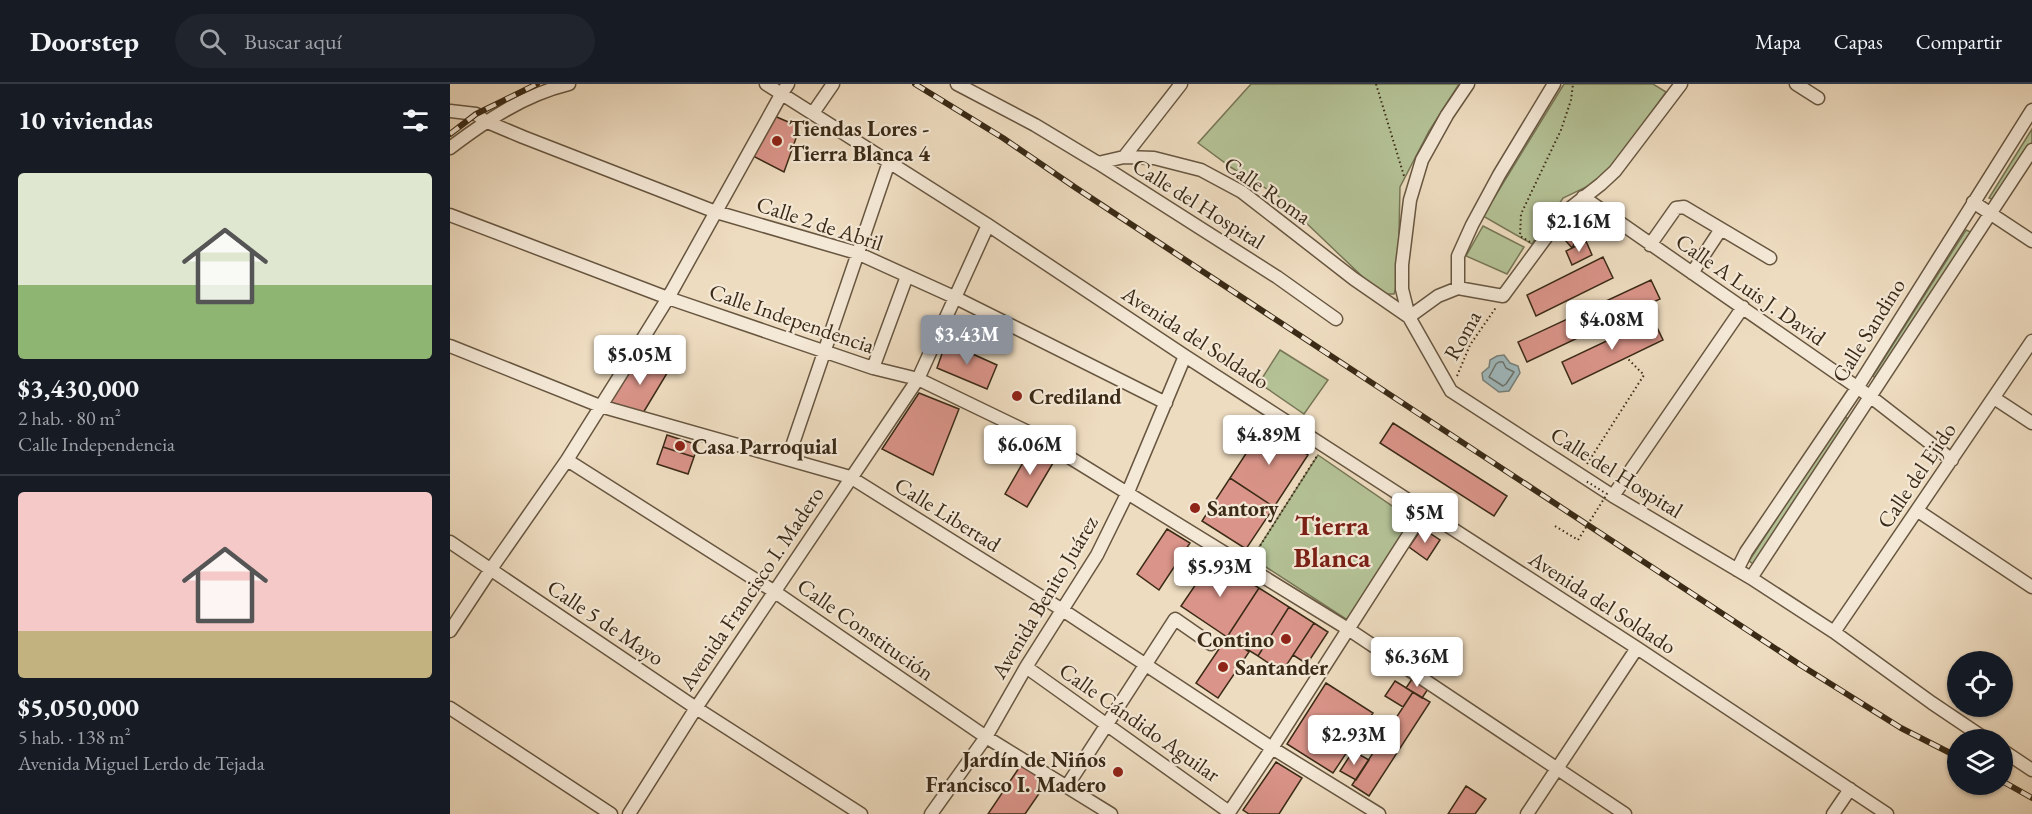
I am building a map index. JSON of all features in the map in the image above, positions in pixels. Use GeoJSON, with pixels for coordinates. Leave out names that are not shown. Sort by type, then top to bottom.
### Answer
{"type":"FeatureCollection","features":[{"type":"Feature","properties":{"kind":"street"},"geometry":{"type":"LineString","coordinates":[[450,148],[485,121],[515,103],[551,88],[569,84]]}},
{"type":"Feature","properties":{"kind":"street"},"geometry":{"type":"LineString","coordinates":[[450,632],[567,460],[668,298],[785,88],[766,84]]}},
{"type":"Feature","properties":{"kind":"street"},"geometry":{"type":"LineString","coordinates":[[957,84],[1035,124],[1098,163]]}},
{"type":"Feature","properties":{"kind":"street"},"geometry":{"type":"LineString","coordinates":[[1124,157],[1181,84]]}},
{"type":"Feature","properties":{"kind":"street"},"geometry":{"type":"LineString","coordinates":[[1468,84],[1447,115],[1422,160],[1410,200],[1402,265],[1402,289],[1410,317],[1438,296],[1458,288],[1503,296],[1564,213],[1615,171],[1675,86]]}},
{"type":"Feature","properties":{"kind":"street"},"geometry":{"type":"LineString","coordinates":[[1458,288],[1458,256],[1472,225],[1554,84]]}},
{"type":"Feature","properties":{"kind":"street"},"geometry":{"type":"LineString","coordinates":[[1796,84],[1818,98]]}},
{"type":"Feature","properties":{"kind":"street"},"geometry":{"type":"LineString","coordinates":[[813,113],[827,86]]}},
{"type":"Feature","properties":{"kind":"street","name":"Avenida del Soldado"},"geometry":{"type":"LineString","coordinates":[[785,88],[813,113],[1637,648],[1887,814]]}},
{"type":"Feature","properties":{"kind":"street","name":"Calle Sandino"},"geometry":{"type":"LineString","coordinates":[[1737,570],[1746,552],[1857,388],[2032,110]]}},
{"type":"Feature","properties":{"kind":"street","name":"Calle 2 de Abril"},"geometry":{"type":"LineString","coordinates":[[450,111],[476,114],[485,121],[716,212],[857,253],[954,297],[1166,403]]}},
{"type":"Feature","properties":{"kind":"street","name":"Calle Sandino"},"geometry":{"type":"LineString","coordinates":[[1751,578],[2032,150]]}},
{"type":"Feature","properties":{"kind":"street","name":"Calle Roma"},"geometry":{"type":"LineString","coordinates":[[1098,163],[1124,157],[1154,158],[1201,170],[1242,192],[1354,279],[1410,317]]}},
{"type":"Feature","properties":{"kind":"street"},"geometry":{"type":"LineString","coordinates":[[788,458],[889,162]]}},
{"type":"Feature","properties":{"kind":"street","name":"Calle del Hospital"},"geometry":{"type":"LineString","coordinates":[[1098,163],[1277,277],[1336,319]]}},
{"type":"Feature","properties":{"kind":"street","name":"Calle A Luis J. David"},"geometry":{"type":"LineString","coordinates":[[1583,197],[1871,397],[1952,459]]}},
{"type":"Feature","properties":{"kind":"street"},"geometry":{"type":"LineString","coordinates":[[1973,202],[2032,241]]}},
{"type":"Feature","properties":{"kind":"street"},"geometry":{"type":"LineString","coordinates":[[1650,245],[1676,208],[1684,207],[1770,258]]}},
{"type":"Feature","properties":{"kind":"street","name":"Calle Independencia"},"geometry":{"type":"LineString","coordinates":[[450,214],[668,298],[873,368],[918,380],[1030,433],[1348,628],[1625,814]]}},
{"type":"Feature","properties":{"kind":"street","name":"Avenida Francisco I. Madero"},"geometry":{"type":"LineString","coordinates":[[629,814],[696,708],[776,592],[850,477],[918,380],[988,225]]}},
{"type":"Feature","properties":{"kind":"street"},"geometry":{"type":"LineString","coordinates":[[1692,273],[1721,229]]}},
{"type":"Feature","properties":{"kind":"street"},"geometry":{"type":"LineString","coordinates":[[873,368],[907,276]]}},
{"type":"Feature","properties":{"kind":"street"},"geometry":{"type":"LineString","coordinates":[[1613,496],[1743,307]]}},
{"type":"Feature","properties":{"kind":"street","name":"Calle del Hospital"},"geometry":{"type":"LineString","coordinates":[[1410,317],[1451,391],[1583,478],[1751,578],[1834,632],[1970,729]]}},
{"type":"Feature","properties":{"kind":"street","name":"Calle del Ejido"},"geometry":{"type":"LineString","coordinates":[[1834,632],[1918,512],[2032,341]]}},
{"type":"Feature","properties":{"kind":"street","name":"Calle Libertad"},"geometry":{"type":"LineString","coordinates":[[450,346],[600,406],[850,477],[1061,609],[1272,748],[1379,814]]}},
{"type":"Feature","properties":{"kind":"street","name":"Avenida Benito Juárez"},"geometry":{"type":"LineString","coordinates":[[931,814],[986,737],[1061,609],[1097,555],[1128,492],[1185,356]]}},
{"type":"Feature","properties":{"kind":"street"},"geometry":{"type":"LineString","coordinates":[[1994,398],[2032,423]]}},
{"type":"Feature","properties":{"kind":"street","name":"Calle Constitución"},"geometry":{"type":"LineString","coordinates":[[567,460],[776,592],[986,737],[1111,814]]}},
{"type":"Feature","properties":{"kind":"street"},"geometry":{"type":"LineString","coordinates":[[1229,813],[1424,511]]}},
{"type":"Feature","properties":{"kind":"street"},"geometry":{"type":"LineString","coordinates":[[1918,512],[2032,587]]}},
{"type":"Feature","properties":{"kind":"street","name":"Calle 5 de Mayo"},"geometry":{"type":"LineString","coordinates":[[450,542],[696,708],[861,814]]}},
{"type":"Feature","properties":{"kind":"street"},"geometry":{"type":"LineString","coordinates":[[1067,786],[1175,619],[1211,644]]}},
{"type":"Feature","properties":{"kind":"street"},"geometry":{"type":"LineString","coordinates":[[1527,814],[1637,648]]}},
{"type":"Feature","properties":{"kind":"street","name":"Calle Cándido Aguilar"},"geometry":{"type":"LineString","coordinates":[[1026,667],[1229,813]]}},
{"type":"Feature","properties":{"kind":"street"},"geometry":{"type":"LineString","coordinates":[[450,708],[611,814]]}},
{"type":"Feature","properties":{"kind":"street"},"geometry":{"type":"LineString","coordinates":[[2013,757],[2032,770]]}},
{"type":"Feature","properties":{"kind":"street"},"geometry":{"type":"LineString","coordinates":[[1833,814],[1850,789]]}},
{"type":"Feature","properties":{"kind":"path"},"geometry":{"type":"LineString","coordinates":[[1376,84],[1404,178]]}},
{"type":"Feature","properties":{"kind":"path"},"geometry":{"type":"LineString","coordinates":[[1538,247],[1520,236],[1521,214],[1562,130],[1573,84]]}},
{"type":"Feature","properties":{"kind":"path","name":"Roma"},"geometry":{"type":"LineString","coordinates":[[1451,391],[1470,345],[1503,296]]}},
{"type":"Feature","properties":{"kind":"path"},"geometry":{"type":"LineString","coordinates":[[1555,526],[1578,540],[1607,494],[1583,478],[1644,375],[1627,358]]}},
{"type":"Feature","properties":{"kind":"path"},"geometry":{"type":"LineString","coordinates":[[1248,565],[1324,446]]}},
{"type":"Feature","properties":{"kind":"green space"},"geometry":{"type":"Polygon","coordinates":[[[1251,84],[1459,84],[1429,131],[1400,187],[1398,281],[1394,294],[1384,294],[1367,281],[1277,195],[1232,168],[1198,143],[1251,84]]]}},
{"type":"Feature","properties":{"kind":"green space"},"geometry":{"type":"Polygon","coordinates":[[[1564,84],[1653,84],[1666,92],[1605,178],[1563,198],[1532,244],[1483,216],[1564,84]]]}},
{"type":"Feature","properties":{"kind":"green space"},"geometry":{"type":"Polygon","coordinates":[[[2032,129],[2032,145],[1996,201],[1989,198],[2032,129]]]}},
{"type":"Feature","properties":{"kind":"green space"},"geometry":{"type":"Polygon","coordinates":[[[1483,226],[1524,247],[1507,274],[1466,256],[1483,226]]]}},
{"type":"Feature","properties":{"kind":"green space"},"geometry":{"type":"Polygon","coordinates":[[[1966,230],[1975,234],[1879,380],[1873,376],[1966,230]]]}},
{"type":"Feature","properties":{"kind":"green space"},"geometry":{"type":"Polygon","coordinates":[[[1280,350],[1328,380],[1304,414],[1259,383],[1280,350]]]}},
{"type":"Feature","properties":{"kind":"green space"},"geometry":{"type":"Polygon","coordinates":[[[1843,416],[1854,422],[1755,565],[1749,561],[1843,416]]]}},
{"type":"Feature","properties":{"kind":"green space"},"geometry":{"type":"Polygon","coordinates":[[[1318,455],[1414,521],[1349,621],[1252,558],[1318,455]]]}},
{"type":"Feature","properties":{"kind":"water"},"geometry":{"type":"Polygon","coordinates":[[[1504,355],[1510,363],[1518,366],[1520,373],[1509,391],[1499,392],[1483,380],[1482,373],[1489,367],[1490,360],[1504,355]]]}},
{"type":"Feature","properties":{"kind":"building","name":"Tiendas Lores - Tierra Blanca 4"},"geometry":{"type":"Polygon","coordinates":[[[772,115],[800,127],[784,172],[751,155],[772,115]]]}},
{"type":"Feature","properties":{"kind":"building"},"geometry":{"type":"Polygon","coordinates":[[[1571,215],[1584,224],[1572,248],[1558,232],[1571,215]]]}},
{"type":"Feature","properties":{"kind":"building"},"geometry":{"type":"Polygon","coordinates":[[[1586,241],[1592,255],[1572,265],[1566,251],[1586,241]]]}},
{"type":"Feature","properties":{"kind":"building"},"geometry":{"type":"Polygon","coordinates":[[[1603,257],[1613,278],[1536,316],[1527,295],[1603,257]]]}},
{"type":"Feature","properties":{"kind":"building"},"geometry":{"type":"Polygon","coordinates":[[[1651,280],[1660,299],[1527,362],[1518,342],[1651,280]]]}},
{"type":"Feature","properties":{"kind":"building"},"geometry":{"type":"Polygon","coordinates":[[[1653,319],[1663,340],[1572,384],[1562,362],[1653,319]]]}},
{"type":"Feature","properties":{"kind":"building"},"geometry":{"type":"Polygon","coordinates":[[[946,342],[997,365],[987,389],[937,368],[946,342]]]}},
{"type":"Feature","properties":{"kind":"building"},"geometry":{"type":"Polygon","coordinates":[[[638,359],[669,370],[643,413],[610,402],[638,359]]]}},
{"type":"Feature","properties":{"kind":"building"},"geometry":{"type":"Polygon","coordinates":[[[919,393],[959,409],[933,475],[882,449],[919,393]]]}},
{"type":"Feature","properties":{"kind":"building","name":"Tierra Blanca"},"geometry":{"type":"Polygon","coordinates":[[[1393,423],[1507,496],[1494,516],[1380,443],[1393,423]]]}},
{"type":"Feature","properties":{"kind":"building"},"geometry":{"type":"Polygon","coordinates":[[[1264,426],[1308,455],[1274,507],[1230,478],[1264,426]]]}},
{"type":"Feature","properties":{"kind":"building","name":"Casa Parroquial"},"geometry":{"type":"Polygon","coordinates":[[[667,435],[698,445],[694,457],[663,447],[667,435]]]}},
{"type":"Feature","properties":{"kind":"building"},"geometry":{"type":"Polygon","coordinates":[[[1033,445],[1056,458],[1027,507],[1005,494],[1033,445]]]}},
{"type":"Feature","properties":{"kind":"building"},"geometry":{"type":"Polygon","coordinates":[[[663,447],[694,457],[688,474],[657,464],[663,447]]]}},
{"type":"Feature","properties":{"kind":"building"},"geometry":{"type":"Polygon","coordinates":[[[1230,478],[1274,507],[1246,549],[1202,521],[1230,478]]]}},
{"type":"Feature","properties":{"kind":"building"},"geometry":{"type":"Polygon","coordinates":[[[1422,528],[1440,540],[1427,560],[1409,547],[1422,528]]]}},
{"type":"Feature","properties":{"kind":"building"},"geometry":{"type":"Polygon","coordinates":[[[1167,529],[1190,543],[1159,590],[1137,574],[1167,529]]]}},
{"type":"Feature","properties":{"kind":"building"},"geometry":{"type":"Polygon","coordinates":[[[1213,559],[1259,588],[1227,637],[1181,606],[1213,559]]]}},
{"type":"Feature","properties":{"kind":"building"},"geometry":{"type":"Polygon","coordinates":[[[1259,588],[1289,607],[1258,656],[1227,637],[1259,588]]]}},
{"type":"Feature","properties":{"kind":"building","name":"Contino"},"geometry":{"type":"Polygon","coordinates":[[[1289,607],[1314,623],[1282,672],[1258,656],[1289,607]]]}},
{"type":"Feature","properties":{"kind":"building"},"geometry":{"type":"Polygon","coordinates":[[[1314,623],[1328,632],[1307,664],[1293,655],[1314,623]]]}},
{"type":"Feature","properties":{"kind":"building","name":"Santander"},"geometry":{"type":"Polygon","coordinates":[[[1227,637],[1249,652],[1218,698],[1196,683],[1227,637]]]}},
{"type":"Feature","properties":{"kind":"building"},"geometry":{"type":"Polygon","coordinates":[[[1412,679],[1428,689],[1422,698],[1406,688],[1412,679]]]}},
{"type":"Feature","properties":{"kind":"building"},"geometry":{"type":"Polygon","coordinates":[[[1395,681],[1413,692],[1403,707],[1385,696],[1395,681]]]}},
{"type":"Feature","properties":{"kind":"building"},"geometry":{"type":"Polygon","coordinates":[[[1326,683],[1373,713],[1333,773],[1287,744],[1326,683]]]}},
{"type":"Feature","properties":{"kind":"building"},"geometry":{"type":"Polygon","coordinates":[[[1413,692],[1430,702],[1369,796],[1352,785],[1413,692]]]}},
{"type":"Feature","properties":{"kind":"building"},"geometry":{"type":"Polygon","coordinates":[[[1353,751],[1369,760],[1356,780],[1340,771],[1353,751]]]}},
{"type":"Feature","properties":{"kind":"building"},"geometry":{"type":"Polygon","coordinates":[[[1276,762],[1302,778],[1279,814],[1249,814],[1243,810],[1276,762]]]}},
{"type":"Feature","properties":{"kind":"building"},"geometry":{"type":"Polygon","coordinates":[[[1021,765],[1047,782],[1025,814],[988,814],[1021,765]]]}},
{"type":"Feature","properties":{"kind":"building"},"geometry":{"type":"Polygon","coordinates":[[[1466,786],[1486,799],[1475,814],[1448,814],[1466,786]]]}},
{"type":"Feature","properties":{"kind":"railway"},"geometry":{"type":"LineString","coordinates":[[450,134],[476,114],[537,84]]}},
{"type":"Feature","properties":{"kind":"railway"},"geometry":{"type":"LineString","coordinates":[[915,84],[1003,138],[1802,666],[1901,728],[1947,751]]}},
{"type":"Feature","properties":{"kind":"railway"},"geometry":{"type":"LineString","coordinates":[[2013,787],[2032,798]]}},
{"type":"Feature","properties":{"kind":"place","name":"Tiendas Lores - Tierra Blanca 4"},"geometry":{"type":"Point","coordinates":[777,141]}},
{"type":"Feature","properties":{"kind":"place","name":"Crediland"},"geometry":{"type":"Point","coordinates":[1017,396]}},
{"type":"Feature","properties":{"kind":"place","name":"Casa Parroquial"},"geometry":{"type":"Point","coordinates":[680,446]}},
{"type":"Feature","properties":{"kind":"place","name":"Santory"},"geometry":{"type":"Point","coordinates":[1195,508]}},
{"type":"Feature","properties":{"kind":"place","name":"Contino"},"geometry":{"type":"Point","coordinates":[1286,639]}},
{"type":"Feature","properties":{"kind":"place","name":"Santander"},"geometry":{"type":"Point","coordinates":[1223,667]}},
{"type":"Feature","properties":{"kind":"place","name":"Jardín de Niños Francisco I. Madero"},"geometry":{"type":"Point","coordinates":[1118,772]}},
{"type":"Feature","properties":{"kind":"district","name":"Tierra Blanca"},"geometry":{"type":"Point","coordinates":[1332,541]}}]}
